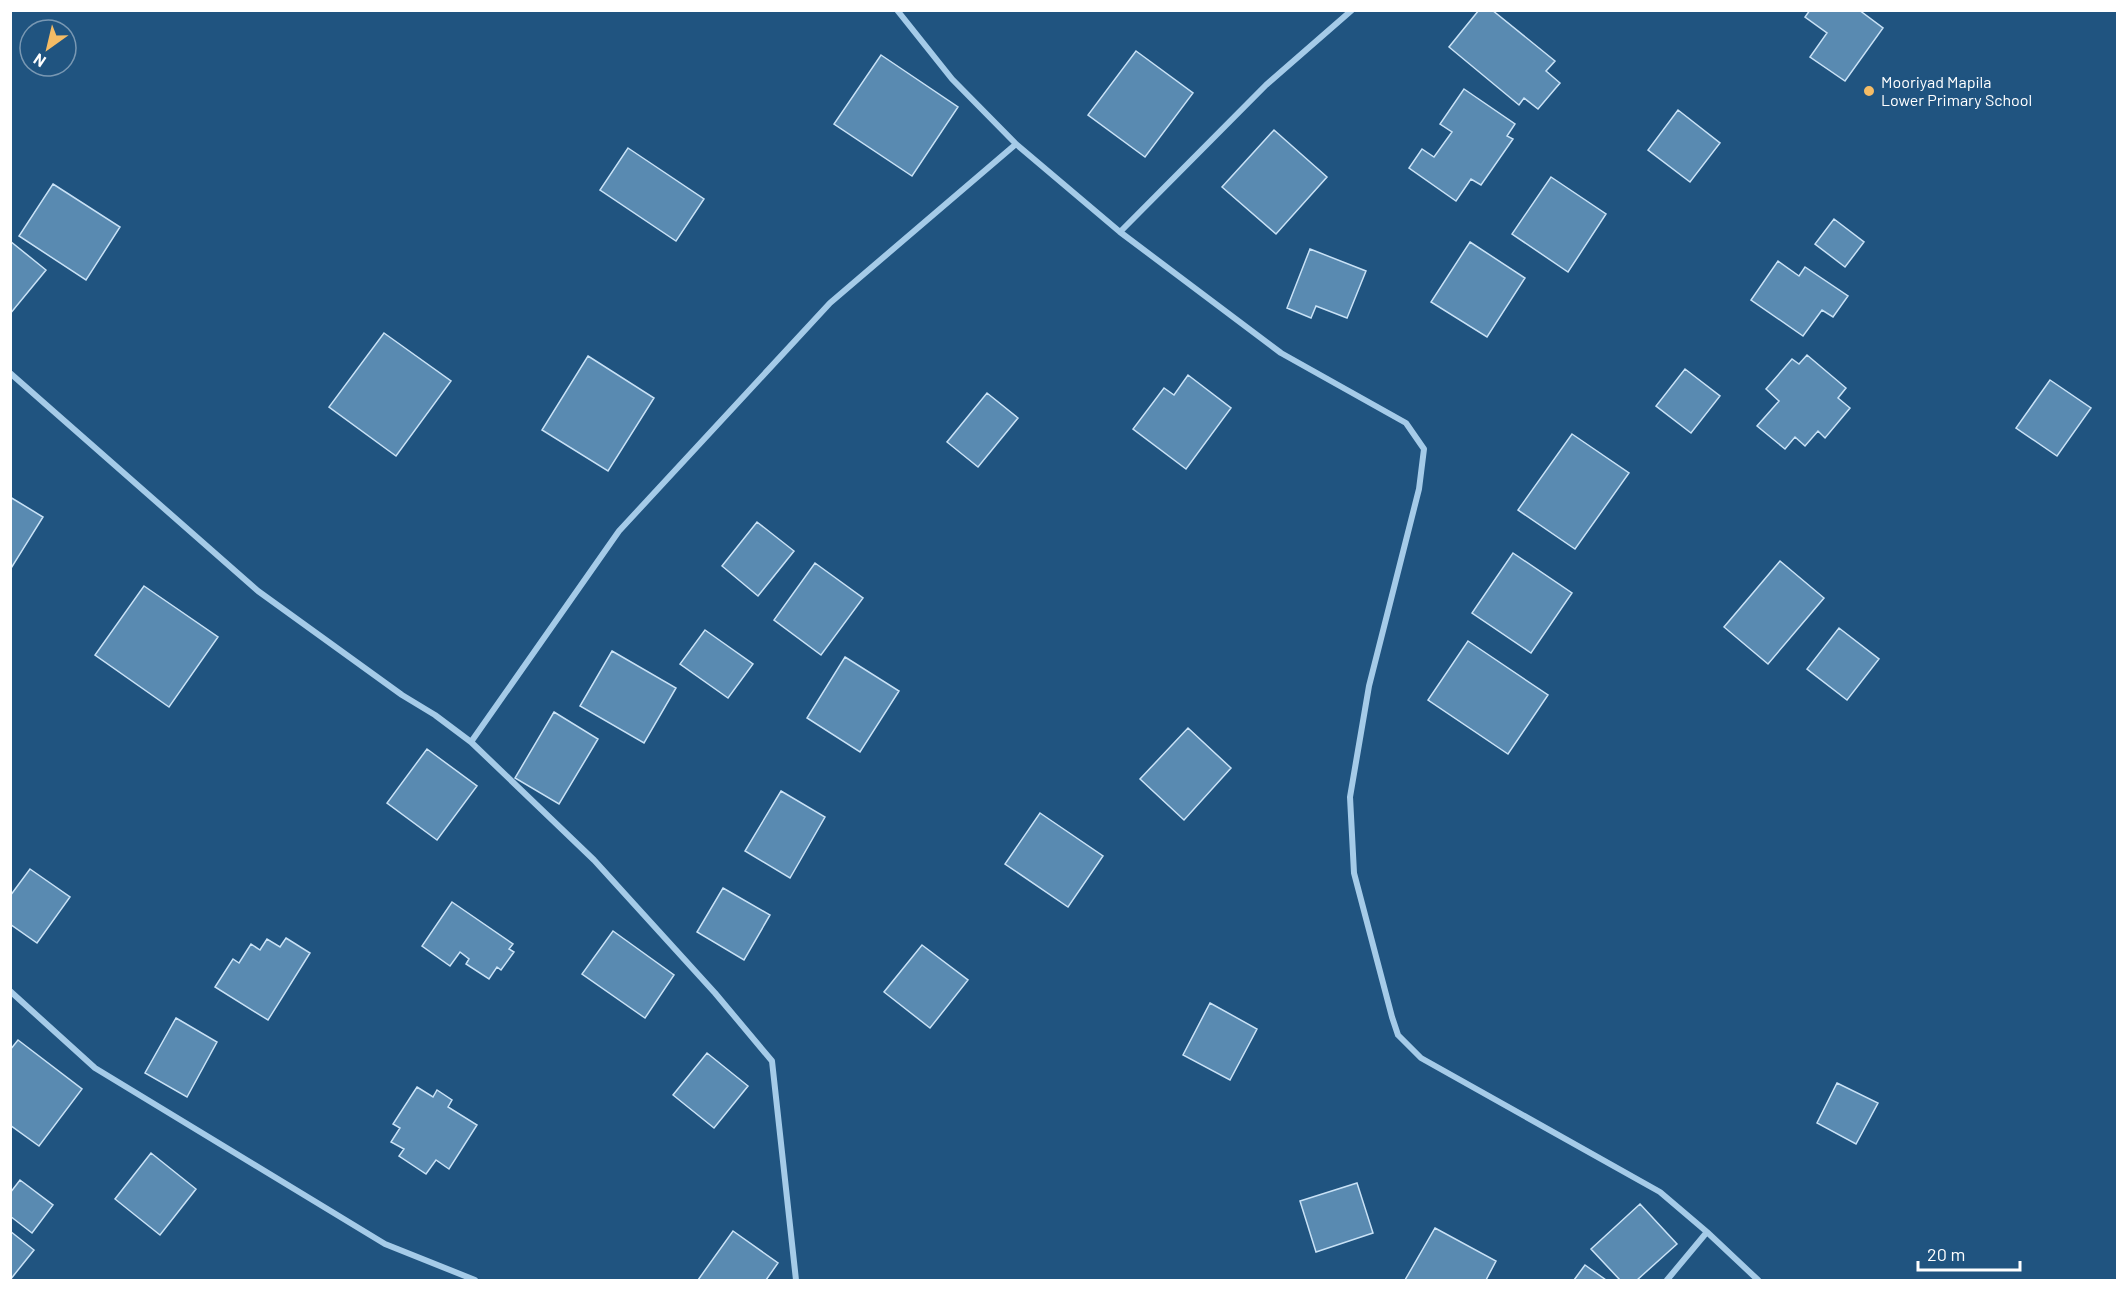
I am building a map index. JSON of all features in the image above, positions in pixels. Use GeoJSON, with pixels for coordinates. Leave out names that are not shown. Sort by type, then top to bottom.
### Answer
{"type":"FeatureCollection","features":[{"type":"Feature","properties":{"kind":"street"},"geometry":{"type":"LineString","coordinates":[[897,10],[952,80],[1016,144],[1120,232],[1281,353],[1406,423],[1424,449],[1419,489],[1369,686],[1350,797],[1354,873],[1398,1035],[1421,1058],[1660,1192],[1707,1232],[1758,1281]]}},
{"type":"Feature","properties":{"kind":"street"},"geometry":{"type":"LineString","coordinates":[[1120,232],[1266,85],[1352,10]]}},
{"type":"Feature","properties":{"kind":"street"},"geometry":{"type":"LineString","coordinates":[[471,742],[619,531],[830,303],[1016,144]]}},
{"type":"Feature","properties":{"kind":"street"},"geometry":{"type":"LineString","coordinates":[[10,373],[258,591],[471,742],[594,860],[715,993],[772,1061],[796,1281]]}},
{"type":"Feature","properties":{"kind":"street"},"geometry":{"type":"LineString","coordinates":[[10,991],[95,1068],[385,1244],[475,1281]]}},
{"type":"Feature","properties":{"kind":"street"},"geometry":{"type":"LineString","coordinates":[[1667,1281],[1707,1232]]}},
{"type":"Feature","properties":{"kind":"building"},"geometry":{"type":"Polygon","coordinates":[[[1479,10],[1492,10],[1555,61],[1546,71],[1560,83],[1538,109],[1524,98],[1519,105],[1449,47],[1479,10]]]}},
{"type":"Feature","properties":{"kind":"building"},"geometry":{"type":"Polygon","coordinates":[[[1810,10],[1859,10],[1883,28],[1845,81],[1810,57],[1827,33],[1805,17],[1810,10]]]}},
{"type":"Feature","properties":{"kind":"building"},"geometry":{"type":"Polygon","coordinates":[[[1136,51],[1193,93],[1145,157],[1088,115],[1136,51]]]}},
{"type":"Feature","properties":{"kind":"building"},"geometry":{"type":"Polygon","coordinates":[[[881,55],[958,107],[912,176],[834,124],[881,55]]]}},
{"type":"Feature","properties":{"kind":"building"},"geometry":{"type":"Polygon","coordinates":[[[1464,89],[1515,124],[1507,136],[1513,139],[1481,185],[1471,179],[1456,201],[1409,168],[1422,149],[1434,157],[1452,132],[1440,124],[1464,89]]]}},
{"type":"Feature","properties":{"kind":"building"},"geometry":{"type":"Polygon","coordinates":[[[1678,110],[1720,143],[1690,182],[1648,150],[1678,110]]]}},
{"type":"Feature","properties":{"kind":"building"},"geometry":{"type":"Polygon","coordinates":[[[1274,130],[1327,177],[1276,234],[1222,187],[1274,130]]]}},
{"type":"Feature","properties":{"kind":"building"},"geometry":{"type":"Polygon","coordinates":[[[628,148],[704,199],[676,241],[600,190],[628,148]]]}},
{"type":"Feature","properties":{"kind":"building"},"geometry":{"type":"Polygon","coordinates":[[[1551,177],[1606,214],[1568,272],[1512,234],[1551,177]]]}},
{"type":"Feature","properties":{"kind":"building"},"geometry":{"type":"Polygon","coordinates":[[[53,184],[120,227],[86,280],[19,236],[53,184]]]}},
{"type":"Feature","properties":{"kind":"building"},"geometry":{"type":"Polygon","coordinates":[[[1834,219],[1864,242],[1845,267],[1815,244],[1834,219]]]}},
{"type":"Feature","properties":{"kind":"building"},"geometry":{"type":"Polygon","coordinates":[[[10,241],[46,270],[10,314],[10,241]]]}},
{"type":"Feature","properties":{"kind":"building"},"geometry":{"type":"Polygon","coordinates":[[[1470,242],[1525,278],[1487,337],[1431,302],[1470,242]]]}},
{"type":"Feature","properties":{"kind":"building"},"geometry":{"type":"Polygon","coordinates":[[[1310,249],[1366,271],[1347,318],[1316,306],[1311,318],[1287,308],[1310,249]]]}},
{"type":"Feature","properties":{"kind":"building"},"geometry":{"type":"Polygon","coordinates":[[[1778,261],[1799,276],[1805,267],[1848,296],[1833,317],[1822,310],[1803,336],[1751,300],[1778,261]]]}},
{"type":"Feature","properties":{"kind":"building"},"geometry":{"type":"Polygon","coordinates":[[[384,333],[451,381],[396,456],[329,407],[384,333]]]}},
{"type":"Feature","properties":{"kind":"building"},"geometry":{"type":"Polygon","coordinates":[[[1807,355],[1846,388],[1838,398],[1850,408],[1825,438],[1818,431],[1805,446],[1795,437],[1785,449],[1757,426],[1779,401],[1766,389],[1792,359],[1799,364],[1807,355]]]}},
{"type":"Feature","properties":{"kind":"building"},"geometry":{"type":"Polygon","coordinates":[[[588,356],[654,398],[608,471],[542,430],[588,356]]]}},
{"type":"Feature","properties":{"kind":"building"},"geometry":{"type":"Polygon","coordinates":[[[1685,369],[1720,396],[1691,433],[1656,406],[1685,369]]]}},
{"type":"Feature","properties":{"kind":"building"},"geometry":{"type":"Polygon","coordinates":[[[1188,375],[1231,408],[1186,469],[1133,429],[1164,388],[1174,395],[1188,375]]]}},
{"type":"Feature","properties":{"kind":"building"},"geometry":{"type":"Polygon","coordinates":[[[2050,380],[2091,408],[2057,456],[2016,428],[2050,380]]]}},
{"type":"Feature","properties":{"kind":"building"},"geometry":{"type":"Polygon","coordinates":[[[987,393],[1018,418],[978,467],[947,442],[987,393]]]}},
{"type":"Feature","properties":{"kind":"building"},"geometry":{"type":"Polygon","coordinates":[[[1572,434],[1629,473],[1575,549],[1518,510],[1572,434]]]}},
{"type":"Feature","properties":{"kind":"building"},"geometry":{"type":"Polygon","coordinates":[[[10,497],[43,517],[10,570],[10,497]]]}},
{"type":"Feature","properties":{"kind":"building"},"geometry":{"type":"Polygon","coordinates":[[[757,522],[794,551],[758,596],[722,566],[757,522]]]}},
{"type":"Feature","properties":{"kind":"building"},"geometry":{"type":"Polygon","coordinates":[[[1513,553],[1572,593],[1531,653],[1472,613],[1513,553]]]}},
{"type":"Feature","properties":{"kind":"building"},"geometry":{"type":"Polygon","coordinates":[[[1780,561],[1824,598],[1768,664],[1724,627],[1780,561]]]}},
{"type":"Feature","properties":{"kind":"building"},"geometry":{"type":"Polygon","coordinates":[[[815,563],[863,598],[821,655],[774,620],[815,563]]]}},
{"type":"Feature","properties":{"kind":"building"},"geometry":{"type":"Polygon","coordinates":[[[144,586],[218,637],[169,707],[95,655],[144,586]]]}},
{"type":"Feature","properties":{"kind":"building"},"geometry":{"type":"Polygon","coordinates":[[[1839,628],[1879,659],[1847,700],[1807,669],[1839,628]]]}},
{"type":"Feature","properties":{"kind":"building"},"geometry":{"type":"Polygon","coordinates":[[[705,630],[753,664],[728,698],[680,664],[705,630]]]}},
{"type":"Feature","properties":{"kind":"building"},"geometry":{"type":"Polygon","coordinates":[[[1468,641],[1548,695],[1508,754],[1428,700],[1468,641]]]}},
{"type":"Feature","properties":{"kind":"building"},"geometry":{"type":"Polygon","coordinates":[[[612,651],[676,688],[644,743],[580,706],[612,651]]]}},
{"type":"Feature","properties":{"kind":"building"},"geometry":{"type":"Polygon","coordinates":[[[845,657],[899,691],[860,752],[807,718],[845,657]]]}},
{"type":"Feature","properties":{"kind":"building"},"geometry":{"type":"Polygon","coordinates":[[[554,712],[598,739],[559,804],[515,778],[554,712]]]}},
{"type":"Feature","properties":{"kind":"building"},"geometry":{"type":"Polygon","coordinates":[[[1188,728],[1231,768],[1184,820],[1140,779],[1188,728]]]}},
{"type":"Feature","properties":{"kind":"building"},"geometry":{"type":"Polygon","coordinates":[[[427,749],[477,786],[437,840],[387,803],[427,749]]]}},
{"type":"Feature","properties":{"kind":"building"},"geometry":{"type":"Polygon","coordinates":[[[781,791],[825,817],[790,878],[745,851],[781,791]]]}},
{"type":"Feature","properties":{"kind":"building"},"geometry":{"type":"Polygon","coordinates":[[[1040,813],[1103,856],[1068,907],[1005,864],[1040,813]]]}},
{"type":"Feature","properties":{"kind":"building"},"geometry":{"type":"Polygon","coordinates":[[[30,869],[70,897],[37,943],[10,924],[10,896],[30,869]]]}},
{"type":"Feature","properties":{"kind":"building"},"geometry":{"type":"Polygon","coordinates":[[[723,888],[770,915],[744,960],[697,932],[723,888]]]}},
{"type":"Feature","properties":{"kind":"building"},"geometry":{"type":"Polygon","coordinates":[[[452,902],[513,944],[509,949],[514,952],[501,970],[497,967],[489,979],[466,964],[469,959],[460,952],[450,966],[422,946],[452,902]]]}},
{"type":"Feature","properties":{"kind":"building"},"geometry":{"type":"Polygon","coordinates":[[[613,931],[674,975],[645,1018],[582,974],[613,931]]]}},
{"type":"Feature","properties":{"kind":"building"},"geometry":{"type":"Polygon","coordinates":[[[286,938],[310,953],[268,1020],[215,987],[233,959],[239,963],[251,944],[260,950],[267,939],[280,947],[286,938]]]}},
{"type":"Feature","properties":{"kind":"building"},"geometry":{"type":"Polygon","coordinates":[[[922,945],[968,980],[930,1028],[884,992],[922,945]]]}},
{"type":"Feature","properties":{"kind":"building"},"geometry":{"type":"Polygon","coordinates":[[[1210,1003],[1257,1029],[1230,1080],[1183,1055],[1210,1003]]]}},
{"type":"Feature","properties":{"kind":"building"},"geometry":{"type":"Polygon","coordinates":[[[176,1018],[217,1042],[187,1097],[145,1073],[176,1018]]]}},
{"type":"Feature","properties":{"kind":"building"},"geometry":{"type":"Polygon","coordinates":[[[18,1040],[82,1089],[39,1146],[10,1125],[10,1050],[18,1040]]]}},
{"type":"Feature","properties":{"kind":"building"},"geometry":{"type":"Polygon","coordinates":[[[707,1053],[748,1086],[714,1128],[673,1095],[707,1053]]]}},
{"type":"Feature","properties":{"kind":"building"},"geometry":{"type":"Polygon","coordinates":[[[1837,1083],[1878,1103],[1856,1144],[1817,1123],[1837,1083]]]}},
{"type":"Feature","properties":{"kind":"building"},"geometry":{"type":"Polygon","coordinates":[[[417,1087],[433,1097],[437,1090],[452,1100],[448,1107],[477,1125],[449,1169],[436,1160],[426,1174],[399,1156],[404,1149],[391,1142],[400,1128],[393,1124],[417,1087]]]}},
{"type":"Feature","properties":{"kind":"building"},"geometry":{"type":"Polygon","coordinates":[[[151,1153],[196,1189],[160,1235],[115,1199],[151,1153]]]}},
{"type":"Feature","properties":{"kind":"building"},"geometry":{"type":"Polygon","coordinates":[[[20,1180],[53,1205],[32,1233],[10,1216],[10,1193],[20,1180]]]}},
{"type":"Feature","properties":{"kind":"building"},"geometry":{"type":"Polygon","coordinates":[[[1357,1183],[1373,1233],[1316,1252],[1300,1201],[1357,1183]]]}},
{"type":"Feature","properties":{"kind":"building"},"geometry":{"type":"Polygon","coordinates":[[[1640,1204],[1677,1244],[1637,1280],[1620,1280],[1591,1249],[1640,1204]]]}},
{"type":"Feature","properties":{"kind":"building"},"geometry":{"type":"Polygon","coordinates":[[[1435,1228],[1496,1261],[1486,1280],[1405,1280],[1435,1228]]]}},
{"type":"Feature","properties":{"kind":"building"},"geometry":{"type":"Polygon","coordinates":[[[10,1231],[34,1250],[10,1280],[10,1231]]]}},
{"type":"Feature","properties":{"kind":"building"},"geometry":{"type":"Polygon","coordinates":[[[733,1231],[778,1263],[766,1280],[698,1280],[733,1231]]]}},
{"type":"Feature","properties":{"kind":"building"},"geometry":{"type":"Polygon","coordinates":[[[1585,1265],[1606,1280],[1574,1280],[1585,1265]]]}},
{"type":"Feature","properties":{"kind":"place","name":"Mooriyad Mapila Lower Primary School"},"geometry":{"type":"Point","coordinates":[1869,91]}}]}
